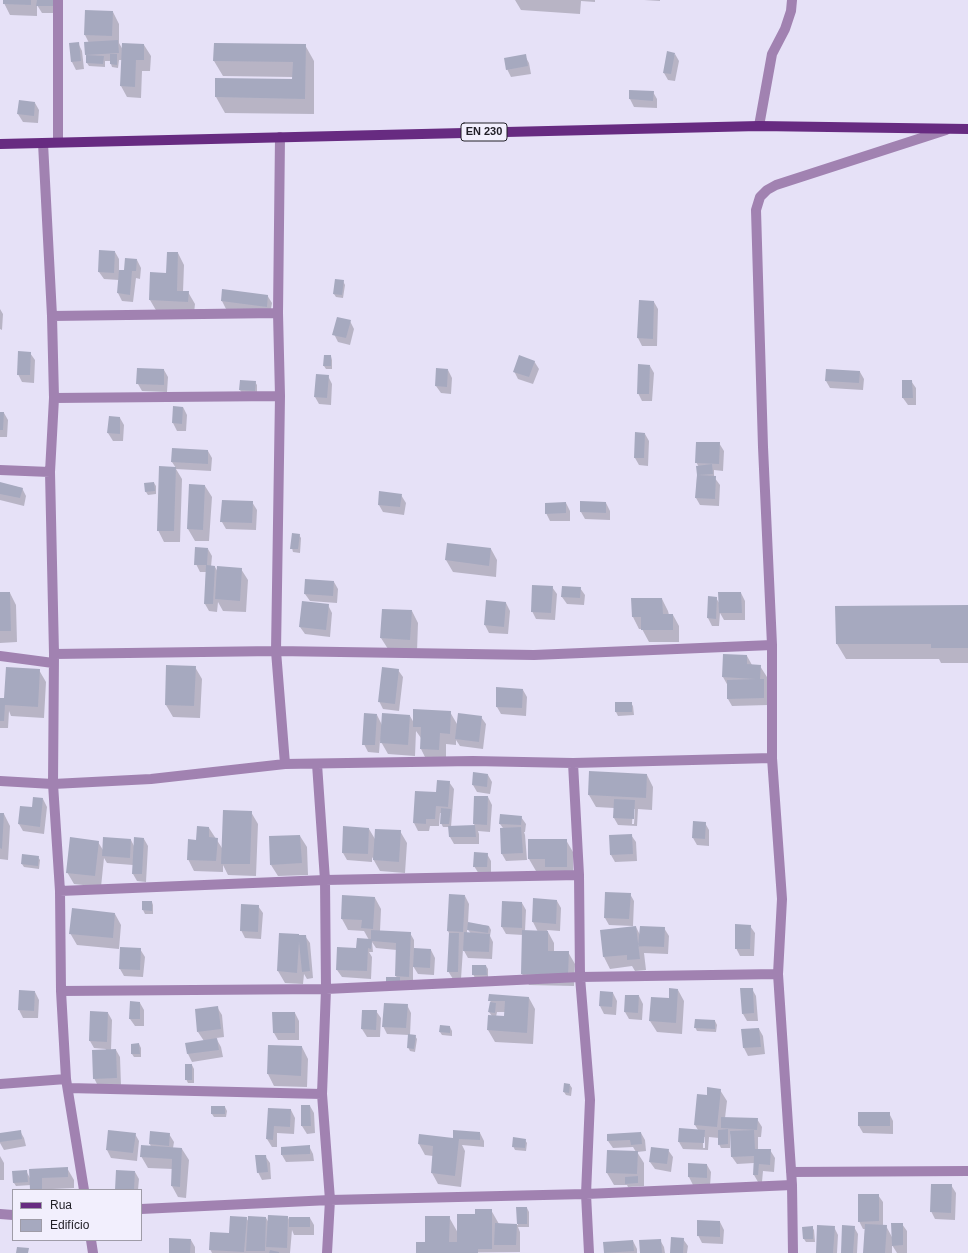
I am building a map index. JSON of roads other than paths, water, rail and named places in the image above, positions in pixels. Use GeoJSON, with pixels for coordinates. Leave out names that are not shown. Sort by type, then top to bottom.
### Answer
{"type":"FeatureCollection","features":[{"type":"Feature","properties":{"kind":"main road","name":"EN 230"},"geometry":{"type":"LineString","coordinates":[[0,144],[759,126],[946,130],[968,129]]}},
{"type":"Feature","properties":{"kind":"street"},"geometry":{"type":"LineString","coordinates":[[58,0],[58,142]]}},
{"type":"Feature","properties":{"kind":"street"},"geometry":{"type":"LineString","coordinates":[[759,126],[772,54],[785,29],[791,11],[792,0]]}},
{"type":"Feature","properties":{"kind":"street"},"geometry":{"type":"LineString","coordinates":[[793,1253],[792,1185],[778,974],[782,899],[772,758],[772,645],[763,447],[756,210],[760,197],[767,190],[776,185],[946,130]]}},
{"type":"Feature","properties":{"kind":"street"},"geometry":{"type":"LineString","coordinates":[[280,137],[278,312],[280,396],[276,652],[285,764]]}},
{"type":"Feature","properties":{"kind":"street"},"geometry":{"type":"LineString","coordinates":[[44,143],[52,316],[54,398],[50,472],[54,659],[53,784],[60,891],[61,991],[67,1083],[84,1189]]}},
{"type":"Feature","properties":{"kind":"street"},"geometry":{"type":"LineString","coordinates":[[52,316],[278,312]]}},
{"type":"Feature","properties":{"kind":"street"},"geometry":{"type":"LineString","coordinates":[[54,398],[280,396]]}},
{"type":"Feature","properties":{"kind":"street"},"geometry":{"type":"LineString","coordinates":[[0,470],[50,472]]}},
{"type":"Feature","properties":{"kind":"street"},"geometry":{"type":"LineString","coordinates":[[0,656],[54,659],[276,652],[534,655],[772,645]]}},
{"type":"Feature","properties":{"kind":"street"},"geometry":{"type":"LineString","coordinates":[[0,781],[53,784],[151,779],[285,764],[473,761],[573,763],[772,758]]}},
{"type":"Feature","properties":{"kind":"street"},"geometry":{"type":"LineString","coordinates":[[573,763],[579,875],[580,977],[590,1100],[586,1194],[589,1253]]}},
{"type":"Feature","properties":{"kind":"street"},"geometry":{"type":"LineString","coordinates":[[317,764],[326,880],[326,990],[322,1094],[330,1200],[327,1253]]}},
{"type":"Feature","properties":{"kind":"street"},"geometry":{"type":"LineString","coordinates":[[60,891],[326,880],[579,875]]}},
{"type":"Feature","properties":{"kind":"street"},"geometry":{"type":"LineString","coordinates":[[61,991],[326,990],[580,977],[778,974]]}},
{"type":"Feature","properties":{"kind":"street"},"geometry":{"type":"LineString","coordinates":[[0,1084],[67,1083],[322,1094]]}},
{"type":"Feature","properties":{"kind":"street"},"geometry":{"type":"LineString","coordinates":[[791,1172],[968,1172]]}},
{"type":"Feature","properties":{"kind":"street"},"geometry":{"type":"LineString","coordinates":[[142,1209],[330,1200],[586,1194],[792,1185]]}},
{"type":"Feature","properties":{"kind":"street"},"geometry":{"type":"LineString","coordinates":[[0,1214],[12,1215]]}},
{"type":"Feature","properties":{"kind":"street"},"geometry":{"type":"LineString","coordinates":[[91,1241],[93,1253]]}}]}
